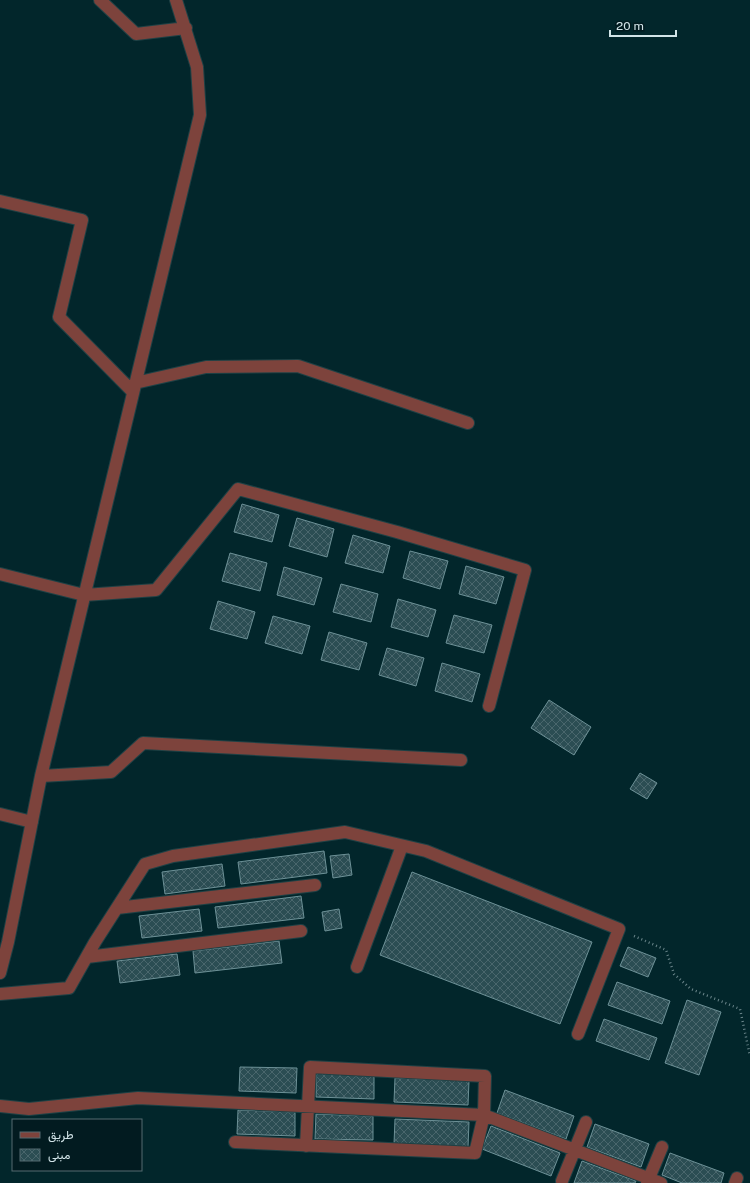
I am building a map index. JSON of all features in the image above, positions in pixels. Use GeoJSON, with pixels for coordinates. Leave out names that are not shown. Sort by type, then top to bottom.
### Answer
{"type":"FeatureCollection","features":[{"type":"Feature","properties":{"kind":"lane"},"geometry":{"type":"LineString","coordinates":[[100,0],[136,34],[186,28]]}},
{"type":"Feature","properties":{"kind":"lane"},"geometry":{"type":"LineString","coordinates":[[0,973],[8,942],[41,776],[200,115],[197,67],[176,0]]}},
{"type":"Feature","properties":{"kind":"lane"},"geometry":{"type":"LineString","coordinates":[[0,201],[82,220],[60,317],[134,388]]}},
{"type":"Feature","properties":{"kind":"lane"},"geometry":{"type":"LineString","coordinates":[[134,388],[206,367],[298,366],[468,423]]}},
{"type":"Feature","properties":{"kind":"lane"},"geometry":{"type":"LineString","coordinates":[[0,574],[84,595],[156,590],[238,489],[374,526],[525,570],[489,706]]}},
{"type":"Feature","properties":{"kind":"lane"},"geometry":{"type":"LineString","coordinates":[[41,776],[111,772],[143,742],[462,760]]}},
{"type":"Feature","properties":{"kind":"lane"},"geometry":{"type":"LineString","coordinates":[[0,814],[32,822]]}},
{"type":"Feature","properties":{"kind":"lane"},"geometry":{"type":"LineString","coordinates":[[0,994],[69,988],[145,864],[173,856],[345,832],[426,851],[618,929],[578,1034]]}},
{"type":"Feature","properties":{"kind":"lane"},"geometry":{"type":"LineString","coordinates":[[357,967],[402,846]]}},
{"type":"Feature","properties":{"kind":"lane"},"geometry":{"type":"LineString","coordinates":[[117,908],[315,885]]}},
{"type":"Feature","properties":{"kind":"lane"},"geometry":{"type":"LineString","coordinates":[[87,957],[301,931]]}},
{"type":"Feature","properties":{"kind":"lane"},"geometry":{"type":"LineString","coordinates":[[235,1142],[306,1146],[475,1153],[484,1115],[485,1076],[310,1067],[306,1146]]}},
{"type":"Feature","properties":{"kind":"lane"},"geometry":{"type":"LineString","coordinates":[[0,1106],[29,1109],[138,1098],[484,1115],[648,1181],[661,1183]]}},
{"type":"Feature","properties":{"kind":"lane"},"geometry":{"type":"LineString","coordinates":[[562,1181],[586,1122]]}},
{"type":"Feature","properties":{"kind":"lane"},"geometry":{"type":"LineString","coordinates":[[648,1181],[662,1147]]}},
{"type":"Feature","properties":{"kind":"path"},"geometry":{"type":"LineString","coordinates":[[618,929],[666,950],[674,974],[691,989],[740,1009],[750,1056]]}},
{"type":"Feature","properties":{"kind":"building"},"geometry":{"type":"Polygon","coordinates":[[[242,504],[279,515],[272,542],[234,532],[242,504]]]}},
{"type":"Feature","properties":{"kind":"building"},"geometry":{"type":"Polygon","coordinates":[[[297,518],[334,529],[327,557],[289,546],[297,518]]]}},
{"type":"Feature","properties":{"kind":"building"},"geometry":{"type":"Polygon","coordinates":[[[353,535],[390,546],[383,573],[345,563],[353,535]]]}},
{"type":"Feature","properties":{"kind":"building"},"geometry":{"type":"Polygon","coordinates":[[[410,551],[448,561],[440,589],[403,578],[410,551]]]}},
{"type":"Feature","properties":{"kind":"building"},"geometry":{"type":"Polygon","coordinates":[[[230,553],[267,563],[260,591],[222,581],[230,553]]]}},
{"type":"Feature","properties":{"kind":"building"},"geometry":{"type":"Polygon","coordinates":[[[466,566],[504,577],[496,604],[459,594],[466,566]]]}},
{"type":"Feature","properties":{"kind":"building"},"geometry":{"type":"Polygon","coordinates":[[[284,567],[322,578],[314,605],[277,595],[284,567]]]}},
{"type":"Feature","properties":{"kind":"building"},"geometry":{"type":"Polygon","coordinates":[[[341,584],[378,594],[371,622],[333,612],[341,584]]]}},
{"type":"Feature","properties":{"kind":"building"},"geometry":{"type":"Polygon","coordinates":[[[398,599],[436,610],[428,637],[391,627],[398,599]]]}},
{"type":"Feature","properties":{"kind":"building"},"geometry":{"type":"Polygon","coordinates":[[[218,601],[255,612],[247,639],[210,629],[218,601]]]}},
{"type":"Feature","properties":{"kind":"building"},"geometry":{"type":"Polygon","coordinates":[[[454,615],[492,625],[484,653],[446,643],[454,615]]]}},
{"type":"Feature","properties":{"kind":"building"},"geometry":{"type":"Polygon","coordinates":[[[273,616],[310,626],[302,654],[265,643],[273,616]]]}},
{"type":"Feature","properties":{"kind":"building"},"geometry":{"type":"Polygon","coordinates":[[[329,632],[367,643],[359,670],[321,660],[329,632]]]}},
{"type":"Feature","properties":{"kind":"building"},"geometry":{"type":"Polygon","coordinates":[[[387,648],[424,658],[416,686],[379,675],[387,648]]]}},
{"type":"Feature","properties":{"kind":"building"},"geometry":{"type":"Polygon","coordinates":[[[442,663],[480,674],[472,702],[435,691],[442,663]]]}},
{"type":"Feature","properties":{"kind":"building"},"geometry":{"type":"Polygon","coordinates":[[[549,700],[591,727],[574,755],[531,728],[549,700]]]}},
{"type":"Feature","properties":{"kind":"building"},"geometry":{"type":"Polygon","coordinates":[[[640,773],[657,783],[647,799],[630,789],[640,773]]]}},
{"type":"Feature","properties":{"kind":"building"},"geometry":{"type":"Polygon","coordinates":[[[324,851],[327,873],[241,884],[238,862],[324,851]]]}},
{"type":"Feature","properties":{"kind":"building"},"geometry":{"type":"Polygon","coordinates":[[[349,854],[352,875],[333,878],[330,856],[349,854]]]}},
{"type":"Feature","properties":{"kind":"building"},"geometry":{"type":"Polygon","coordinates":[[[222,864],[225,886],[165,894],[162,872],[222,864]]]}},
{"type":"Feature","properties":{"kind":"building"},"geometry":{"type":"Polygon","coordinates":[[[412,872],[592,942],[560,1024],[380,955],[412,872]]]}},
{"type":"Feature","properties":{"kind":"building"},"geometry":{"type":"Polygon","coordinates":[[[301,896],[304,918],[218,928],[215,907],[301,896]]]}},
{"type":"Feature","properties":{"kind":"building"},"geometry":{"type":"Polygon","coordinates":[[[199,909],[202,931],[142,938],[139,916],[199,909]]]}},
{"type":"Feature","properties":{"kind":"building"},"geometry":{"type":"Polygon","coordinates":[[[339,909],[342,928],[325,931],[322,912],[339,909]]]}},
{"type":"Feature","properties":{"kind":"building"},"geometry":{"type":"Polygon","coordinates":[[[279,941],[282,963],[195,973],[193,951],[279,941]]]}},
{"type":"Feature","properties":{"kind":"building"},"geometry":{"type":"Polygon","coordinates":[[[628,947],[656,958],[648,977],[620,966],[628,947]]]}},
{"type":"Feature","properties":{"kind":"building"},"geometry":{"type":"Polygon","coordinates":[[[177,954],[180,975],[120,983],[117,961],[177,954]]]}},
{"type":"Feature","properties":{"kind":"building"},"geometry":{"type":"Polygon","coordinates":[[[617,982],[670,1001],[662,1024],[608,1005],[617,982]]]}},
{"type":"Feature","properties":{"kind":"building"},"geometry":{"type":"Polygon","coordinates":[[[687,1000],[721,1012],[699,1075],[665,1063],[687,1000]]]}},
{"type":"Feature","properties":{"kind":"building"},"geometry":{"type":"Polygon","coordinates":[[[604,1019],[657,1038],[649,1060],[596,1041],[604,1019]]]}},
{"type":"Feature","properties":{"kind":"building"},"geometry":{"type":"Polygon","coordinates":[[[240,1067],[297,1068],[296,1093],[239,1091],[240,1067]]]}},
{"type":"Feature","properties":{"kind":"building"},"geometry":{"type":"Polygon","coordinates":[[[316,1073],[374,1074],[374,1099],[316,1097],[316,1073]]]}},
{"type":"Feature","properties":{"kind":"building"},"geometry":{"type":"Polygon","coordinates":[[[395,1078],[469,1081],[468,1105],[394,1102],[395,1078]]]}},
{"type":"Feature","properties":{"kind":"building"},"geometry":{"type":"Polygon","coordinates":[[[505,1090],[574,1116],[566,1139],[497,1113],[505,1090]]]}},
{"type":"Feature","properties":{"kind":"building"},"geometry":{"type":"Polygon","coordinates":[[[238,1110],[295,1112],[295,1136],[237,1134],[238,1110]]]}},
{"type":"Feature","properties":{"kind":"building"},"geometry":{"type":"Polygon","coordinates":[[[316,1114],[373,1116],[373,1140],[315,1139],[316,1114]]]}},
{"type":"Feature","properties":{"kind":"building"},"geometry":{"type":"Polygon","coordinates":[[[395,1119],[469,1122],[468,1147],[394,1144],[395,1119]]]}},
{"type":"Feature","properties":{"kind":"building"},"geometry":{"type":"Polygon","coordinates":[[[595,1124],[649,1144],[641,1167],[587,1147],[595,1124]]]}},
{"type":"Feature","properties":{"kind":"building"},"geometry":{"type":"Polygon","coordinates":[[[491,1126],[560,1153],[551,1176],[482,1149],[491,1126]]]}},
{"type":"Feature","properties":{"kind":"building"},"geometry":{"type":"Polygon","coordinates":[[[670,1153],[724,1173],[721,1183],[682,1183],[662,1175],[670,1153]]]}},
{"type":"Feature","properties":{"kind":"building"},"geometry":{"type":"Polygon","coordinates":[[[582,1161],[636,1181],[635,1183],[574,1183],[582,1161]]]}}]}
